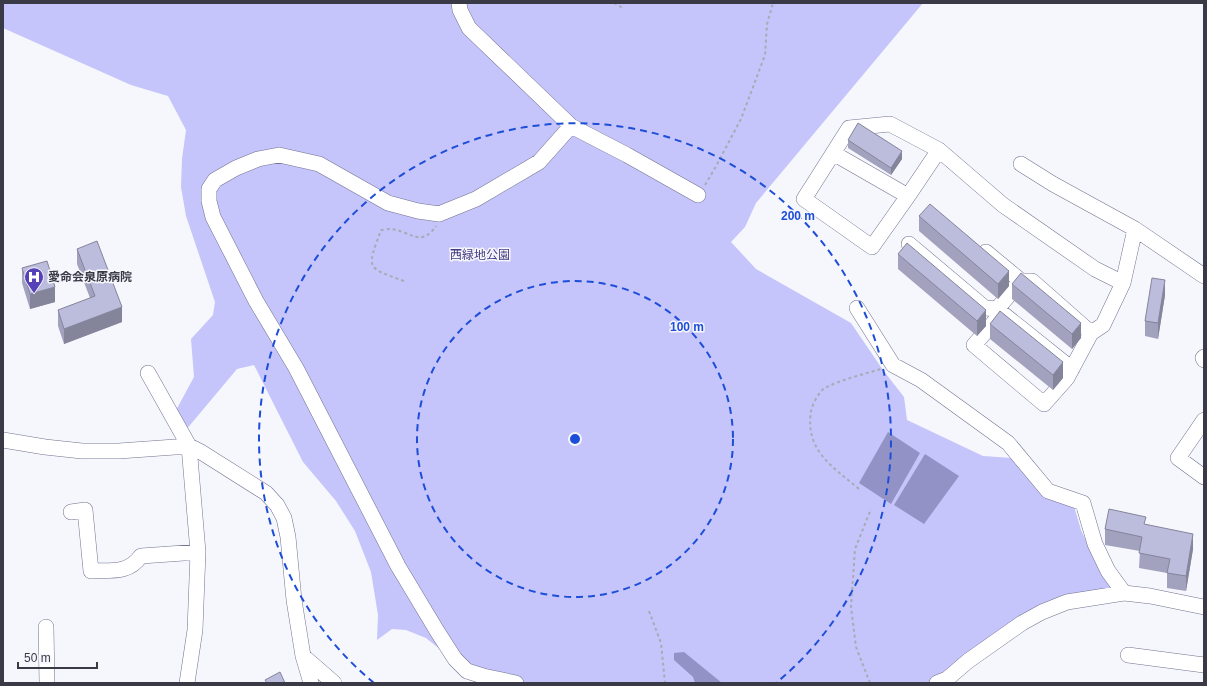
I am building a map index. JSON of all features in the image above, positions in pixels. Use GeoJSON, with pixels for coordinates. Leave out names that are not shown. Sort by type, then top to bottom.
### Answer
{"type":"FeatureCollection","features":[{"type":"Feature","properties":{"kind":"street"},"geometry":{"type":"LineString","coordinates":[[459,3],[460,10],[469,28],[571,126],[627,155],[698,195]]}},
{"type":"Feature","properties":{"kind":"street"},"geometry":{"type":"LineString","coordinates":[[939,150],[872,247],[804,199],[849,128],[890,124],[939,150],[1003,205],[1095,269],[1124,283]]}},
{"type":"Feature","properties":{"kind":"street"},"geometry":{"type":"LineString","coordinates":[[516,683],[467,671],[455,659],[437,631],[398,566],[296,368],[256,301],[213,217],[209,201],[209,189],[215,180],[236,168],[258,159],[279,154],[319,164],[388,203],[418,211],[439,214],[476,199],[539,162],[571,126]]}},
{"type":"Feature","properties":{"kind":"street"},"geometry":{"type":"LineString","coordinates":[[833,153],[908,196]]}},
{"type":"Feature","properties":{"kind":"street"},"geometry":{"type":"LineString","coordinates":[[1021,164],[1053,184],[1135,228],[1204,276]]}},
{"type":"Feature","properties":{"kind":"street"},"geometry":{"type":"LineString","coordinates":[[1021,281],[974,346],[1044,404],[1067,378],[1091,333],[1103,325],[1124,283],[1135,228]]}},
{"type":"Feature","properties":{"kind":"street"},"geometry":{"type":"LineString","coordinates":[[974,242],[1021,281],[1032,281],[1091,333]]}},
{"type":"Feature","properties":{"kind":"street"},"geometry":{"type":"LineString","coordinates":[[909,244],[985,308],[1000,311],[1072,369]]}},
{"type":"Feature","properties":{"kind":"street"},"geometry":{"type":"LineString","coordinates":[[857,308],[894,365],[922,380],[1008,443],[1048,491],[1082,503],[1095,544],[1108,571],[1124,593]]}},
{"type":"Feature","properties":{"kind":"street"},"geometry":{"type":"LineString","coordinates":[[148,374],[189,446],[198,552],[195,630],[187,683]]}},
{"type":"Feature","properties":{"kind":"street"},"geometry":{"type":"LineString","coordinates":[[1204,420],[1178,458],[1204,477]]}},
{"type":"Feature","properties":{"kind":"street"},"geometry":{"type":"LineString","coordinates":[[3,440],[82,451],[119,451],[189,446],[201,452],[266,494],[277,505],[284,518],[288,537],[294,600],[303,656],[311,683]]}},
{"type":"Feature","properties":{"kind":"street"},"geometry":{"type":"LineString","coordinates":[[71,512],[85,510],[91,571],[125,569],[136,564],[141,556],[198,552]]}},
{"type":"Feature","properties":{"kind":"street"},"geometry":{"type":"LineString","coordinates":[[944,682],[968,661],[1022,623],[1042,612],[1067,602],[1124,593],[1150,596],[1204,607]]}},
{"type":"Feature","properties":{"kind":"street"},"geometry":{"type":"LineString","coordinates":[[46,627],[47,683]]}},
{"type":"Feature","properties":{"kind":"street"},"geometry":{"type":"LineString","coordinates":[[1128,655],[1204,665]]}},
{"type":"Feature","properties":{"kind":"street"},"geometry":{"type":"LineString","coordinates":[[303,656],[334,683]]}},
{"type":"Feature","properties":{"kind":"path"},"geometry":{"type":"LineString","coordinates":[[614,3],[621,7],[624,3]]}},
{"type":"Feature","properties":{"kind":"path"},"geometry":{"type":"LineString","coordinates":[[698,195],[714,170],[741,119],[765,55],[766,24],[773,3]]}},
{"type":"Feature","properties":{"kind":"path"},"geometry":{"type":"LineString","coordinates":[[404,282],[374,268],[371,262],[381,230],[390,229],[418,238],[426,237],[436,226],[439,214]]}},
{"type":"Feature","properties":{"kind":"path"},"geometry":{"type":"LineString","coordinates":[[859,489],[823,458],[813,442],[809,424],[812,406],[824,388],[882,369]]}},
{"type":"Feature","properties":{"kind":"path"},"geometry":{"type":"LineString","coordinates":[[870,683],[856,647],[851,607],[855,550],[871,509]]}},
{"type":"Feature","properties":{"kind":"path"},"geometry":{"type":"LineString","coordinates":[[649,611],[661,643],[664,683]]}},
{"type":"Feature","properties":{"kind":"green space","name":"西緑地公園"},"geometry":{"type":"Polygon","coordinates":[[[3,3],[923,3],[756,203],[745,227],[731,242],[756,269],[851,323],[883,370],[904,397],[907,420],[983,456],[1012,458],[1073,503],[1081,530],[1095,561],[1118,591],[1071,596],[944,683],[495,683],[441,650],[426,638],[406,630],[392,629],[377,640],[378,615],[371,572],[355,531],[336,501],[303,462],[254,365],[237,369],[185,431],[174,414],[194,377],[191,339],[213,315],[215,302],[186,216],[181,187],[182,159],[186,130],[168,96],[131,85],[3,28],[3,3]]]}},
{"type":"Feature","properties":{"kind":"shaded area"},"geometry":{"type":"Polygon","coordinates":[[[888,432],[920,453],[891,504],[859,483],[888,432]]]}},
{"type":"Feature","properties":{"kind":"shaded area"},"geometry":{"type":"Polygon","coordinates":[[[925,454],[959,476],[924,524],[894,505],[925,454]]]}},
{"type":"Feature","properties":{"kind":"shaded area"},"geometry":{"type":"Polygon","coordinates":[[[684,652],[722,683],[695,683],[693,677],[674,660],[674,653],[684,652]]]}},
{"type":"Feature","properties":{"kind":"building"},"geometry":{"type":"Polygon","coordinates":[[[858,123],[902,151],[891,168],[848,140],[858,123]]]}},
{"type":"Feature","properties":{"kind":"building"},"geometry":{"type":"Polygon","coordinates":[[[930,204],[1009,271],[998,284],[919,216],[930,204]]]}},
{"type":"Feature","properties":{"kind":"building"},"geometry":{"type":"Polygon","coordinates":[[[97,241],[122,307],[64,329],[58,310],[95,296],[77,249],[97,241]]]}},
{"type":"Feature","properties":{"kind":"building"},"geometry":{"type":"Polygon","coordinates":[[[907,243],[986,310],[977,321],[898,254],[907,243]]]}},
{"type":"Feature","properties":{"kind":"building"},"geometry":{"type":"Polygon","coordinates":[[[47,261],[55,287],[30,294],[22,268],[47,261]]]}},
{"type":"Feature","properties":{"kind":"building"},"geometry":{"type":"Polygon","coordinates":[[[1021,273],[1081,323],[1072,334],[1012,284],[1021,273]]]}},
{"type":"Feature","properties":{"kind":"building"},"geometry":{"type":"Polygon","coordinates":[[[1152,278],[1165,280],[1158,323],[1145,321],[1152,278]]]}},
{"type":"Feature","properties":{"kind":"building"},"geometry":{"type":"Polygon","coordinates":[[[1000,311],[1063,362],[1053,375],[990,324],[1000,311]]]}},
{"type":"Feature","properties":{"kind":"building"},"geometry":{"type":"Polygon","coordinates":[[[1109,509],[1146,517],[1144,524],[1193,534],[1186,576],[1167,573],[1170,559],[1139,553],[1142,537],[1105,529],[1109,509]]]}},
{"type":"Feature","properties":{"kind":"building"},"geometry":{"type":"Polygon","coordinates":[[[280,672],[285,683],[267,683],[265,680],[280,672]]]}},
{"type":"Feature","properties":{"kind":"place","name":"愛命会泉原病院"},"geometry":{"type":"Point","coordinates":[34,294]}}]}
